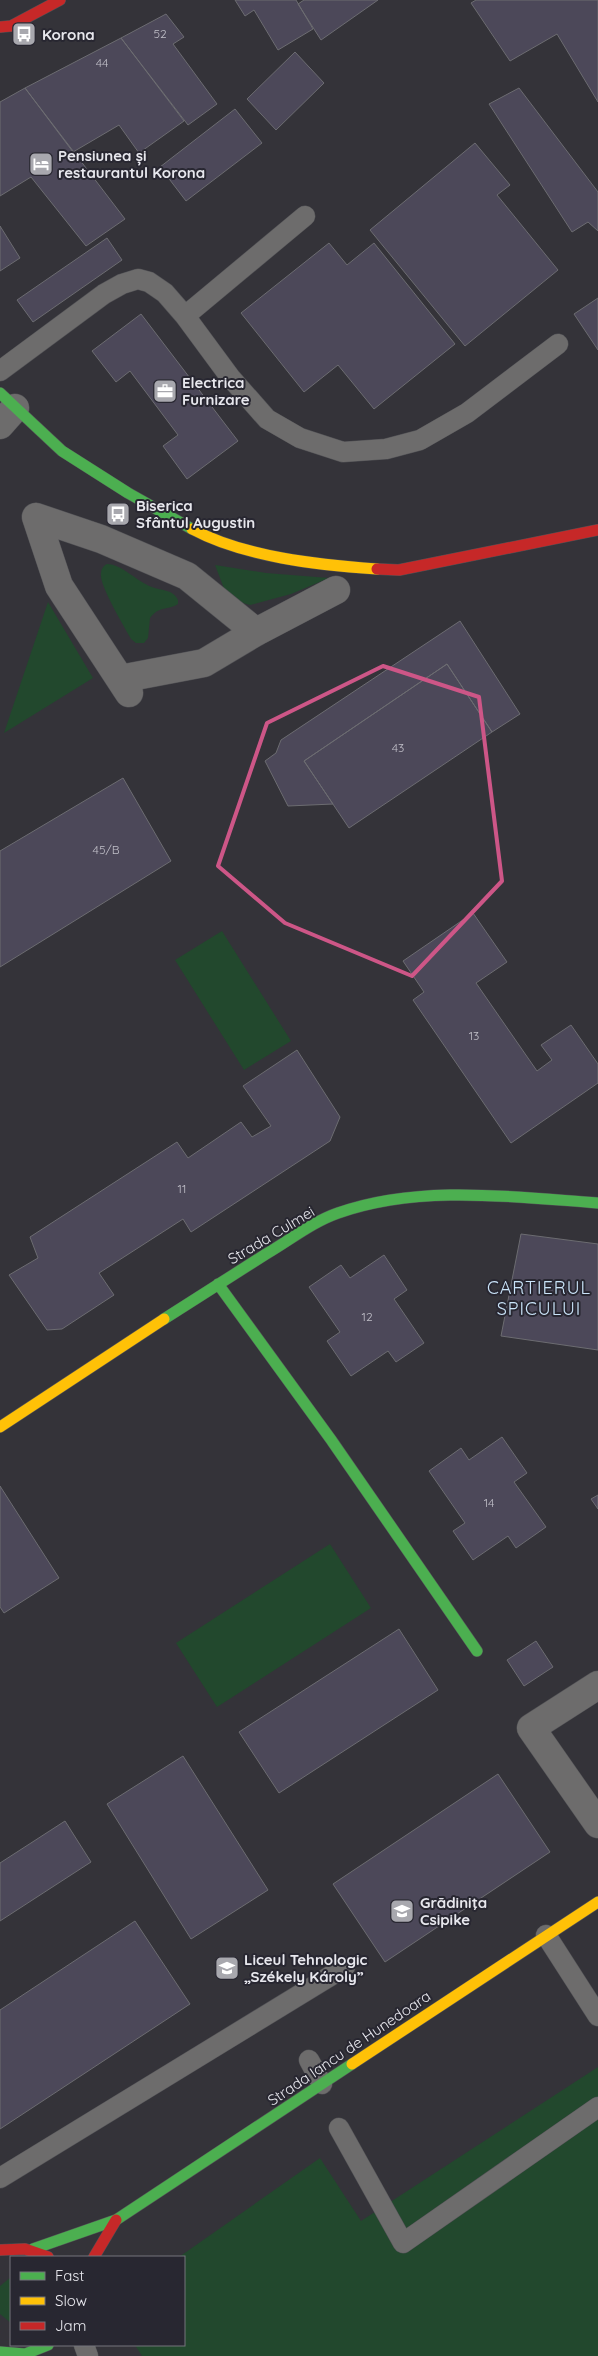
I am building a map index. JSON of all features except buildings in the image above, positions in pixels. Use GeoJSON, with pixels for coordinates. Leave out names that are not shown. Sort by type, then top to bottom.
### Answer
{"type":"FeatureCollection","features":[{"type":"Feature","properties":{"kind":"street"},"geometry":{"type":"LineString","coordinates":[[0,39],[5,27],[60,0]]}},
{"type":"Feature","properties":{"kind":"street"},"geometry":{"type":"LineString","coordinates":[[5,409],[62,451],[128,493],[202,534],[252,550],[298,561],[330,566],[399,570],[598,530]]}},
{"type":"Feature","properties":{"kind":"street"},"geometry":{"type":"LineString","coordinates":[[256,632],[187,576],[101,539],[36,517],[59,586],[125,687],[204,663],[256,632],[336,590]]}},
{"type":"Feature","properties":{"kind":"street","name":"Strada Culmei"},"geometry":{"type":"LineString","coordinates":[[0,1427],[218,1284],[319,1222],[347,1209],[403,1199],[480,1194],[598,1203]]}},
{"type":"Feature","properties":{"kind":"street"},"geometry":{"type":"LineString","coordinates":[[218,1284],[332,1441],[477,1651]]}},
{"type":"Feature","properties":{"kind":"street"},"geometry":{"type":"LineString","coordinates":[[598,1685],[530,1728],[598,1824]]}},
{"type":"Feature","properties":{"kind":"street","name":"Strada Iancu de Hunedoara"},"geometry":{"type":"LineString","coordinates":[[33,2249],[116,2220],[598,1902]]}},
{"type":"Feature","properties":{"kind":"street","name":"Strada Iancu de Hunedoara"},"geometry":{"type":"LineString","coordinates":[[95,2256],[116,2220]]}},
{"type":"Feature","properties":{"kind":"street"},"geometry":{"type":"LineString","coordinates":[[0,2250],[15,2247],[33,2249],[46,2256]]}},
{"type":"Feature","properties":{"kind":"street"},"geometry":{"type":"LineString","coordinates":[[0,2352],[11,2355],[42,2351]]}},
{"type":"Feature","properties":{"kind":"lane"},"geometry":{"type":"LineString","coordinates":[[185,316],[305,216]]}},
{"type":"Feature","properties":{"kind":"lane"},"geometry":{"type":"LineString","coordinates":[[0,371],[104,294],[122,284],[138,279],[149,282],[165,294],[185,316],[230,377],[266,420],[300,438],[343,452],[386,449],[420,440],[467,413],[558,344]]}},
{"type":"Feature","properties":{"kind":"lane"},"geometry":{"type":"LineString","coordinates":[[546,1935],[598,2016]]}},
{"type":"Feature","properties":{"kind":"lane"},"geometry":{"type":"LineString","coordinates":[[0,2178],[345,1966]]}},
{"type":"Feature","properties":{"kind":"lane"},"geometry":{"type":"LineString","coordinates":[[308,2060],[322,2084]]}},
{"type":"Feature","properties":{"kind":"lane"},"geometry":{"type":"LineString","coordinates":[[339,2128],[403,2243],[598,2107]]}},
{"type":"Feature","properties":{"kind":"highlighted area"},"geometry":{"type":"Polygon","coordinates":[[[383,666],[479,697],[502,881],[412,976],[285,923],[218,866],[267,723],[383,666]]]}},
{"type":"Feature","properties":{"kind":"green space"},"geometry":{"type":"Polygon","coordinates":[[[107,564],[124,570],[146,585],[170,592],[178,600],[178,604],[157,611],[150,618],[148,638],[144,643],[136,643],[131,639],[108,596],[101,580],[102,568],[107,564]]]}},
{"type":"Feature","properties":{"kind":"green space"},"geometry":{"type":"Polygon","coordinates":[[[215,565],[266,573],[329,578],[291,594],[250,605],[240,602],[225,591],[215,565]]]}},
{"type":"Feature","properties":{"kind":"green space"},"geometry":{"type":"Polygon","coordinates":[[[48,602],[93,678],[4,733],[48,602]]]}},
{"type":"Feature","properties":{"kind":"green space"},"geometry":{"type":"Polygon","coordinates":[[[222,931],[291,1041],[244,1070],[175,960],[222,931]]]}},
{"type":"Feature","properties":{"kind":"green space"},"geometry":{"type":"Polygon","coordinates":[[[330,1544],[371,1608],[217,1707],[176,1643],[330,1544]]]}},
{"type":"Feature","properties":{"kind":"green space"},"geometry":{"type":"Polygon","coordinates":[[[598,2067],[598,2356],[142,2356],[136,2346],[185,2346],[185,2256],[180,2256],[320,2158],[361,2221],[598,2067]]]}},
{"type":"Feature","properties":{"kind":"green space"},"geometry":{"type":"Polygon","coordinates":[[[10,2278],[10,2322],[0,2314],[0,2286],[10,2278]]]}},
{"type":"Feature","properties":{"kind":"traffic: fast"},"geometry":{"type":"LineString","coordinates":[[0,393],[62,451],[128,493],[192,529]]}},
{"type":"Feature","properties":{"kind":"traffic: fast"},"geometry":{"type":"LineString","coordinates":[[164,1319],[310,1226],[338,1213],[369,1204],[401,1198],[467,1195],[598,1203]]}},
{"type":"Feature","properties":{"kind":"traffic: fast"},"geometry":{"type":"LineString","coordinates":[[218,1284],[332,1441],[477,1651]]}},
{"type":"Feature","properties":{"kind":"traffic: fast"},"geometry":{"type":"LineString","coordinates":[[33,2249],[116,2220],[352,2064]]}},
{"type":"Feature","properties":{"kind":"traffic: fast"},"geometry":{"type":"LineString","coordinates":[[0,2352],[25,2354],[45,2346]]}},
{"type":"Feature","properties":{"kind":"traffic: slow"},"geometry":{"type":"LineString","coordinates":[[192,529],[212,539],[258,553],[306,562],[377,569]]}},
{"type":"Feature","properties":{"kind":"traffic: slow"},"geometry":{"type":"LineString","coordinates":[[0,1427],[164,1319]]}},
{"type":"Feature","properties":{"kind":"traffic: slow"},"geometry":{"type":"LineString","coordinates":[[352,2064],[598,1902]]}},
{"type":"Feature","properties":{"kind":"traffic: jam"},"geometry":{"type":"LineString","coordinates":[[0,27],[11,26],[60,0]]}},
{"type":"Feature","properties":{"kind":"traffic: jam"},"geometry":{"type":"LineString","coordinates":[[377,569],[399,570],[598,530]]}},
{"type":"Feature","properties":{"kind":"traffic: jam"},"geometry":{"type":"LineString","coordinates":[[95,2256],[116,2220]]}},
{"type":"Feature","properties":{"kind":"traffic: jam"},"geometry":{"type":"LineString","coordinates":[[0,2250],[25,2249],[45,2256]]}},
{"type":"Feature","properties":{"kind":"place","name":"Korona"},"geometry":{"type":"Point","coordinates":[24,34]}},
{"type":"Feature","properties":{"kind":"place","name":"Pensiunea și restaurantul Korona"},"geometry":{"type":"Point","coordinates":[41,164]}},
{"type":"Feature","properties":{"kind":"place","name":"Electrica Furnizare"},"geometry":{"type":"Point","coordinates":[165,391]}},
{"type":"Feature","properties":{"kind":"place","name":"Biserica Sfântul Augustin"},"geometry":{"type":"Point","coordinates":[118,514]}},
{"type":"Feature","properties":{"kind":"place","name":"Grădiniţa Csipike"},"geometry":{"type":"Point","coordinates":[402,1911]}},
{"type":"Feature","properties":{"kind":"place","name":"Liceul Tehnologic „Székely Károly”"},"geometry":{"type":"Point","coordinates":[227,1968]}},
{"type":"Feature","properties":{"kind":"district","name":"CARTIERUL SPICULUI"},"geometry":{"type":"Point","coordinates":[539,1297]}}]}
